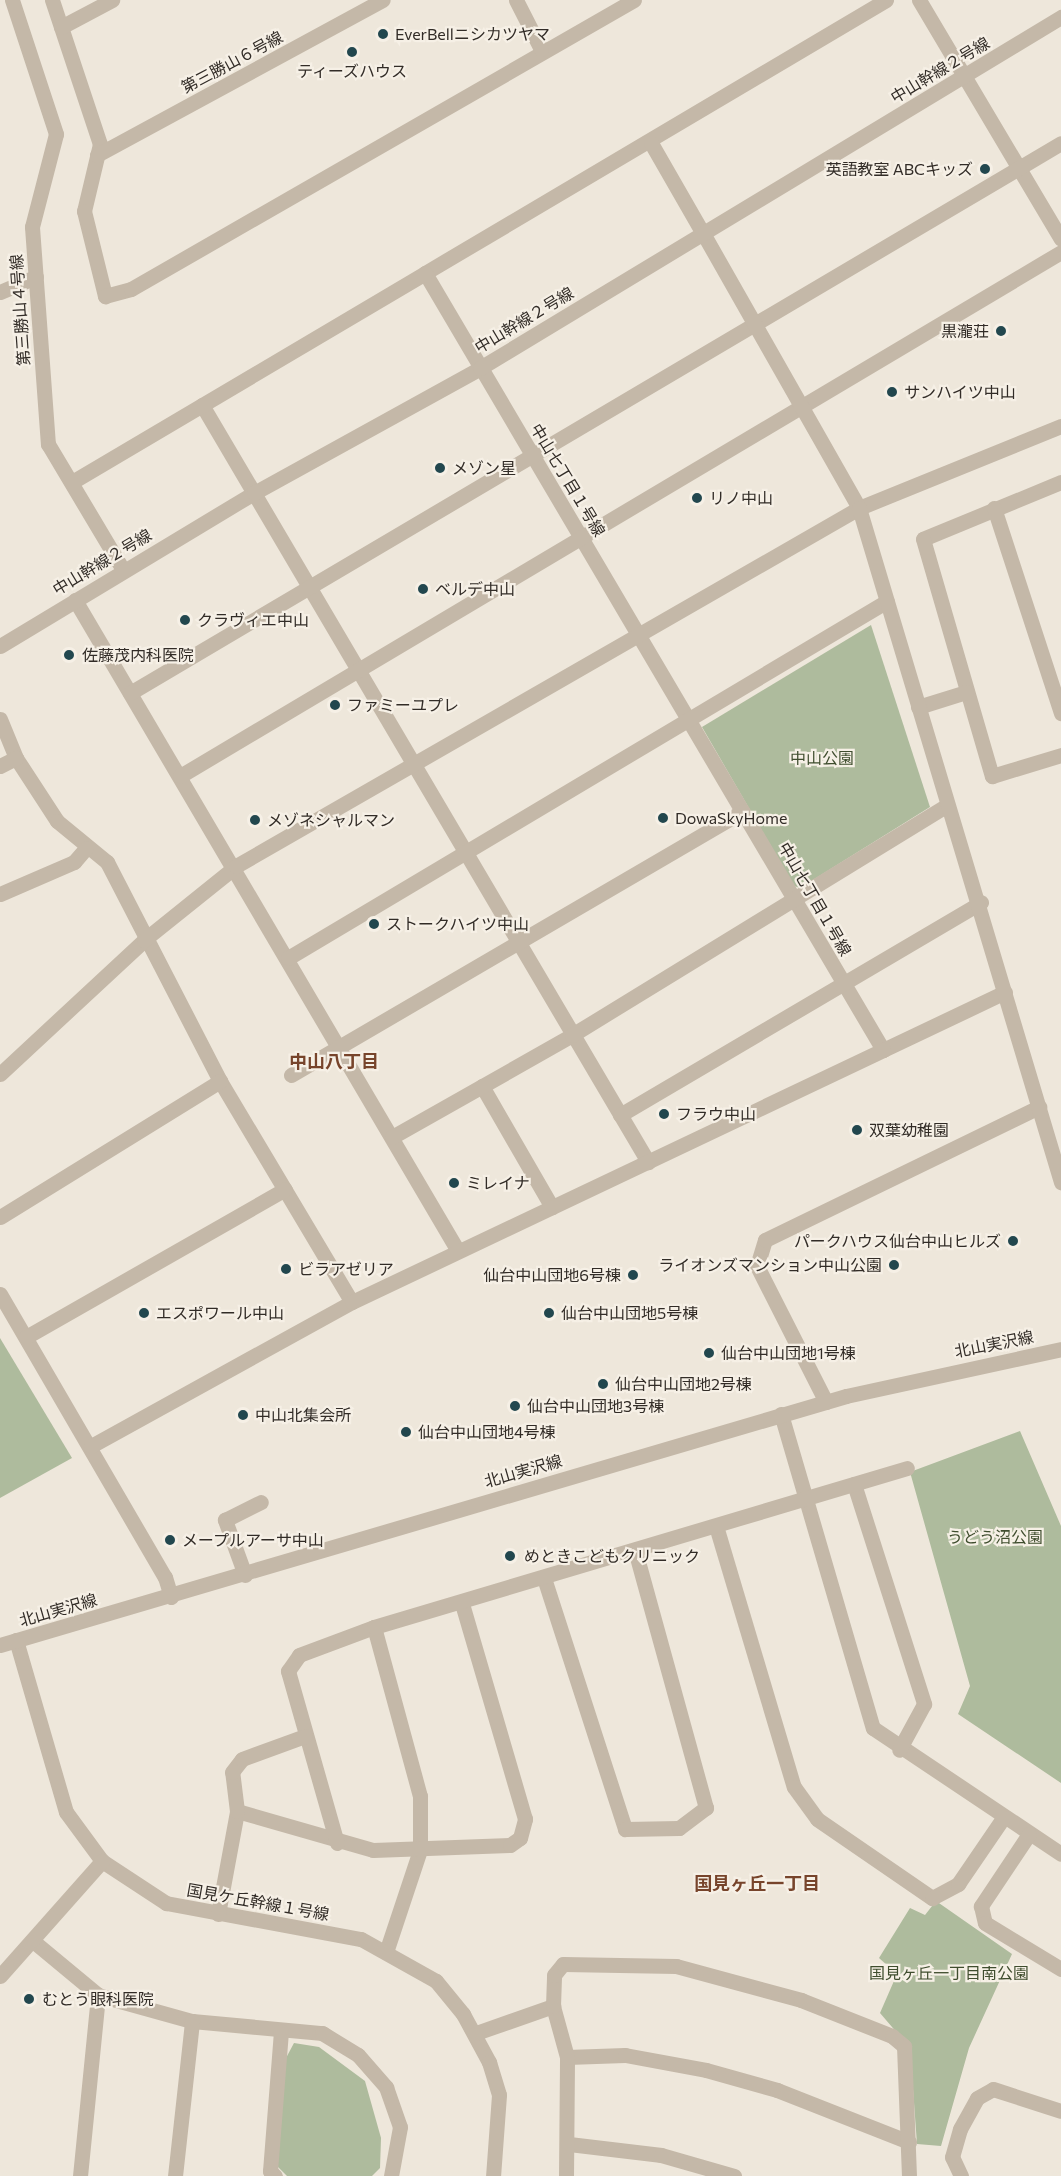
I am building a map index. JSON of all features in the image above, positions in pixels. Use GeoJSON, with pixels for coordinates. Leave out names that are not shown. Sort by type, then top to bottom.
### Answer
{"type":"FeatureCollection","features":[{"type":"Feature","properties":{"kind":"street","name":"第三勝山４号線"},"geometry":{"type":"LineString","coordinates":[[12,0],[56,134],[32,227],[48,444],[123,570]]}},
{"type":"Feature","properties":{"kind":"street"},"geometry":{"type":"LineString","coordinates":[[52,0],[100,144],[84,211],[105,296],[131,289],[541,49],[634,0]]}},
{"type":"Feature","properties":{"kind":"street"},"geometry":{"type":"LineString","coordinates":[[62,27],[112,0]]}},
{"type":"Feature","properties":{"kind":"street","name":"第三勝山６号線"},"geometry":{"type":"LineString","coordinates":[[97,155],[383,0]]}},
{"type":"Feature","properties":{"kind":"street"},"geometry":{"type":"LineString","coordinates":[[516,0],[541,49]]}},
{"type":"Feature","properties":{"kind":"street"},"geometry":{"type":"LineString","coordinates":[[72,482],[651,142],[886,0]]}},
{"type":"Feature","properties":{"kind":"street"},"geometry":{"type":"LineString","coordinates":[[919,0],[1017,169],[1061,239]]}},
{"type":"Feature","properties":{"kind":"street","name":"中山幹線２号線"},"geometry":{"type":"LineString","coordinates":[[0,646],[254,493],[480,368],[704,235],[1061,17]]}},
{"type":"Feature","properties":{"kind":"street"},"geometry":{"type":"LineString","coordinates":[[651,142],[859,508],[946,806],[981,902],[1061,1182]]}},
{"type":"Feature","properties":{"kind":"street"},"geometry":{"type":"LineString","coordinates":[[130,693],[531,454],[1061,143]]}},
{"type":"Feature","properties":{"kind":"street"},"geometry":{"type":"LineString","coordinates":[[180,776],[1061,252]]}},
{"type":"Feature","properties":{"kind":"street","name":"中山七丁目１号線"},"geometry":{"type":"LineString","coordinates":[[425,273],[883,1050]]}},
{"type":"Feature","properties":{"kind":"street"},"geometry":{"type":"LineString","coordinates":[[0,292],[36,277]]}},
{"type":"Feature","properties":{"kind":"street"},"geometry":{"type":"LineString","coordinates":[[202,405],[413,767],[648,1162]]}},
{"type":"Feature","properties":{"kind":"street"},"geometry":{"type":"LineString","coordinates":[[0,1074],[144,940],[236,866],[413,767],[859,508],[1061,426]]}},
{"type":"Feature","properties":{"kind":"street"},"geometry":{"type":"LineString","coordinates":[[1061,482],[922,539],[992,776],[1061,754]]}},
{"type":"Feature","properties":{"kind":"street"},"geometry":{"type":"LineString","coordinates":[[994,508],[1061,713]]}},
{"type":"Feature","properties":{"kind":"street"},"geometry":{"type":"LineString","coordinates":[[75,600],[236,866],[458,1251]]}},
{"type":"Feature","properties":{"kind":"street"},"geometry":{"type":"LineString","coordinates":[[288,958],[690,721],[887,601]]}},
{"type":"Feature","properties":{"kind":"street"},"geometry":{"type":"LineString","coordinates":[[918,707],[966,692]]}},
{"type":"Feature","properties":{"kind":"street"},"geometry":{"type":"LineString","coordinates":[[0,719],[16,758],[57,822],[86,848],[106,862],[144,940],[220,1081],[352,1302]]}},
{"type":"Feature","properties":{"kind":"street"},"geometry":{"type":"LineString","coordinates":[[0,766],[16,758]]}},
{"type":"Feature","properties":{"kind":"street"},"geometry":{"type":"LineString","coordinates":[[392,1137],[573,1035],[946,806]]}},
{"type":"Feature","properties":{"kind":"street"},"geometry":{"type":"LineString","coordinates":[[291,1075],[743,811]]}},
{"type":"Feature","properties":{"kind":"street"},"geometry":{"type":"LineString","coordinates":[[0,894],[74,862],[86,848]]}},
{"type":"Feature","properties":{"kind":"street"},"geometry":{"type":"LineString","coordinates":[[620,1115],[981,902]]}},
{"type":"Feature","properties":{"kind":"street"},"geometry":{"type":"LineString","coordinates":[[91,1446],[352,1302],[1005,992]]}},
{"type":"Feature","properties":{"kind":"street"},"geometry":{"type":"LineString","coordinates":[[0,1217],[220,1081]]}},
{"type":"Feature","properties":{"kind":"street"},"geometry":{"type":"LineString","coordinates":[[482,1086],[552,1207]]}},
{"type":"Feature","properties":{"kind":"street"},"geometry":{"type":"LineString","coordinates":[[826,1402],[758,1266],[765,1240],[1039,1107]]}},
{"type":"Feature","properties":{"kind":"street"},"geometry":{"type":"LineString","coordinates":[[26,1337],[285,1189]]}},
{"type":"Feature","properties":{"kind":"street"},"geometry":{"type":"LineString","coordinates":[[0,1294],[91,1446],[165,1577],[171,1597]]}},
{"type":"Feature","properties":{"kind":"street","name":"北山実沢線"},"geometry":{"type":"LineString","coordinates":[[0,1645],[171,1597],[781,1414],[1061,1348]]}},
{"type":"Feature","properties":{"kind":"street"},"geometry":{"type":"LineString","coordinates":[[781,1414],[804,1499],[873,1728],[899,1750],[1061,1854]]}},
{"type":"Feature","properties":{"kind":"street"},"geometry":{"type":"LineString","coordinates":[[337,1843],[288,1671],[298,1655],[374,1627],[462,1603],[907,1468]]}},
{"type":"Feature","properties":{"kind":"street"},"geometry":{"type":"LineString","coordinates":[[854,1484],[924,1704],[899,1750]]}},
{"type":"Feature","properties":{"kind":"street"},"geometry":{"type":"LineString","coordinates":[[245,1575],[225,1520],[261,1502]]}},
{"type":"Feature","properties":{"kind":"street"},"geometry":{"type":"LineString","coordinates":[[716,1526],[794,1786],[817,1819],[932,1898],[957,1884],[1003,1818]]}},
{"type":"Feature","properties":{"kind":"street"},"geometry":{"type":"LineString","coordinates":[[544,1578],[625,1829],[679,1828],[706,1808],[634,1550]]}},
{"type":"Feature","properties":{"kind":"street"},"geometry":{"type":"LineString","coordinates":[[237,1811],[337,1843],[373,1850],[510,1845],[520,1838],[525,1819],[462,1603]]}},
{"type":"Feature","properties":{"kind":"street"},"geometry":{"type":"LineString","coordinates":[[374,1627],[420,1796],[420,1850],[387,1949]]}},
{"type":"Feature","properties":{"kind":"street","name":"国見ケ丘幹線１号線"},"geometry":{"type":"LineString","coordinates":[[16,1640],[66,1812],[102,1861],[166,1903],[327,1932],[387,1949],[436,1981],[476,2033],[498,2095],[494,2176]]}},
{"type":"Feature","properties":{"kind":"street"},"geometry":{"type":"LineString","coordinates":[[218,1914],[237,1811],[232,1772],[242,1759],[305,1736]]}},
{"type":"Feature","properties":{"kind":"street"},"geometry":{"type":"LineString","coordinates":[[1029,1834],[981,1906],[986,1923],[1061,1969]]}},
{"type":"Feature","properties":{"kind":"street"},"geometry":{"type":"LineString","coordinates":[[0,1976],[102,1861]]}},
{"type":"Feature","properties":{"kind":"street"},"geometry":{"type":"LineString","coordinates":[[33,1941],[98,1995],[192,2021],[322,2033],[358,2055],[386,2087],[400,2127],[391,2176]]}},
{"type":"Feature","properties":{"kind":"street"},"geometry":{"type":"LineString","coordinates":[[567,2176],[569,2144],[567,2057],[553,2006],[554,1975],[563,1964],[676,1966],[801,2000],[904,2046],[909,2176]]}},
{"type":"Feature","properties":{"kind":"street"},"geometry":{"type":"LineString","coordinates":[[80,2176],[98,1995]]}},
{"type":"Feature","properties":{"kind":"street"},"geometry":{"type":"LineString","coordinates":[[476,2033],[553,2006]]}},
{"type":"Feature","properties":{"kind":"street"},"geometry":{"type":"LineString","coordinates":[[175,2176],[192,2021]]}},
{"type":"Feature","properties":{"kind":"street"},"geometry":{"type":"LineString","coordinates":[[275,2176],[270,2171],[281,2031]]}},
{"type":"Feature","properties":{"kind":"street"},"geometry":{"type":"LineString","coordinates":[[567,2057],[625,2055],[706,2070],[777,2090],[909,2142]]}},
{"type":"Feature","properties":{"kind":"street"},"geometry":{"type":"LineString","coordinates":[[961,2176],[952,2157],[960,2128],[977,2097],[993,2089],[1061,2111]]}},
{"type":"Feature","properties":{"kind":"street"},"geometry":{"type":"LineString","coordinates":[[569,2144],[661,2155],[734,2176]]}},
{"type":"Feature","properties":{"kind":"green space","name":"中山公園"},"geometry":{"type":"Polygon","coordinates":[[[871,625],[930,807],[800,888],[794,886],[702,727],[871,625]]]}},
{"type":"Feature","properties":{"kind":"green space"},"geometry":{"type":"Polygon","coordinates":[[[0,1338],[72,1458],[0,1498],[0,1338]]]}},
{"type":"Feature","properties":{"kind":"green space","name":"うどう沼公園"},"geometry":{"type":"Polygon","coordinates":[[[1020,1431],[1061,1526],[1061,1783],[958,1714],[970,1686],[910,1472],[1020,1431]]]}},
{"type":"Feature","properties":{"kind":"green space","name":"国見ヶ丘一丁目南公園"},"geometry":{"type":"Polygon","coordinates":[[[936,1901],[1012,1954],[969,2048],[941,2146],[917,2144],[910,2048],[880,2013],[897,1974],[879,1958],[910,1908],[925,1915],[936,1901]]]}},
{"type":"Feature","properties":{"kind":"green space"},"geometry":{"type":"Polygon","coordinates":[[[294,2043],[319,2047],[365,2081],[381,2138],[380,2168],[372,2176],[287,2176],[277,2166],[286,2058],[294,2043]]]}},
{"type":"Feature","properties":{"kind":"place","name":"EverBellニシカツヤマ"},"geometry":{"type":"Point","coordinates":[383,34]}},
{"type":"Feature","properties":{"kind":"place","name":"ティーズハウス"},"geometry":{"type":"Point","coordinates":[352,52]}},
{"type":"Feature","properties":{"kind":"place","name":"英語教室 ABCキッズ"},"geometry":{"type":"Point","coordinates":[985,169]}},
{"type":"Feature","properties":{"kind":"place","name":"黒瀧荘"},"geometry":{"type":"Point","coordinates":[1001,331]}},
{"type":"Feature","properties":{"kind":"place","name":"サンハイツ中山"},"geometry":{"type":"Point","coordinates":[892,392]}},
{"type":"Feature","properties":{"kind":"place","name":"メゾン星"},"geometry":{"type":"Point","coordinates":[440,468]}},
{"type":"Feature","properties":{"kind":"place","name":"リノ中山"},"geometry":{"type":"Point","coordinates":[697,498]}},
{"type":"Feature","properties":{"kind":"place","name":"ベルデ中山"},"geometry":{"type":"Point","coordinates":[423,589]}},
{"type":"Feature","properties":{"kind":"place","name":"クラヴィエ中山"},"geometry":{"type":"Point","coordinates":[185,620]}},
{"type":"Feature","properties":{"kind":"place","name":"佐藤茂内科医院"},"geometry":{"type":"Point","coordinates":[69,655]}},
{"type":"Feature","properties":{"kind":"place","name":"ファミーユプレ"},"geometry":{"type":"Point","coordinates":[335,705]}},
{"type":"Feature","properties":{"kind":"place","name":"DowaSkyHome"},"geometry":{"type":"Point","coordinates":[663,818]}},
{"type":"Feature","properties":{"kind":"place","name":"メゾネシャルマン"},"geometry":{"type":"Point","coordinates":[255,820]}},
{"type":"Feature","properties":{"kind":"place","name":"ストークハイツ中山"},"geometry":{"type":"Point","coordinates":[374,924]}},
{"type":"Feature","properties":{"kind":"place","name":"フラウ中山"},"geometry":{"type":"Point","coordinates":[664,1114]}},
{"type":"Feature","properties":{"kind":"place","name":"双葉幼稚園"},"geometry":{"type":"Point","coordinates":[857,1130]}},
{"type":"Feature","properties":{"kind":"place","name":"ミレイナ"},"geometry":{"type":"Point","coordinates":[454,1183]}},
{"type":"Feature","properties":{"kind":"place","name":"パークハウス仙台中山ヒルズ"},"geometry":{"type":"Point","coordinates":[1013,1241]}},
{"type":"Feature","properties":{"kind":"place","name":"ライオンズマンション中山公園"},"geometry":{"type":"Point","coordinates":[894,1265]}},
{"type":"Feature","properties":{"kind":"place","name":"ビラアゼリア"},"geometry":{"type":"Point","coordinates":[286,1269]}},
{"type":"Feature","properties":{"kind":"place","name":"仙台中山団地6号棟"},"geometry":{"type":"Point","coordinates":[633,1275]}},
{"type":"Feature","properties":{"kind":"place","name":"エスポワール中山"},"geometry":{"type":"Point","coordinates":[144,1313]}},
{"type":"Feature","properties":{"kind":"place","name":"仙台中山団地5号棟"},"geometry":{"type":"Point","coordinates":[549,1313]}},
{"type":"Feature","properties":{"kind":"place","name":"仙台中山団地1号棟"},"geometry":{"type":"Point","coordinates":[709,1353]}},
{"type":"Feature","properties":{"kind":"place","name":"仙台中山団地2号棟"},"geometry":{"type":"Point","coordinates":[603,1384]}},
{"type":"Feature","properties":{"kind":"place","name":"仙台中山団地3号棟"},"geometry":{"type":"Point","coordinates":[515,1406]}},
{"type":"Feature","properties":{"kind":"place","name":"中山北集会所"},"geometry":{"type":"Point","coordinates":[243,1415]}},
{"type":"Feature","properties":{"kind":"place","name":"仙台中山団地4号棟"},"geometry":{"type":"Point","coordinates":[406,1432]}},
{"type":"Feature","properties":{"kind":"place","name":"メープルアーサ中山"},"geometry":{"type":"Point","coordinates":[170,1540]}},
{"type":"Feature","properties":{"kind":"place","name":"めときこどもクリニック"},"geometry":{"type":"Point","coordinates":[510,1556]}},
{"type":"Feature","properties":{"kind":"place","name":"むとう眼科医院"},"geometry":{"type":"Point","coordinates":[29,1999]}},
{"type":"Feature","properties":{"kind":"district","name":"中山八丁目"},"geometry":{"type":"Point","coordinates":[334,1061]}},
{"type":"Feature","properties":{"kind":"district","name":"国見ヶ丘一丁目"},"geometry":{"type":"Point","coordinates":[757,1883]}}]}
